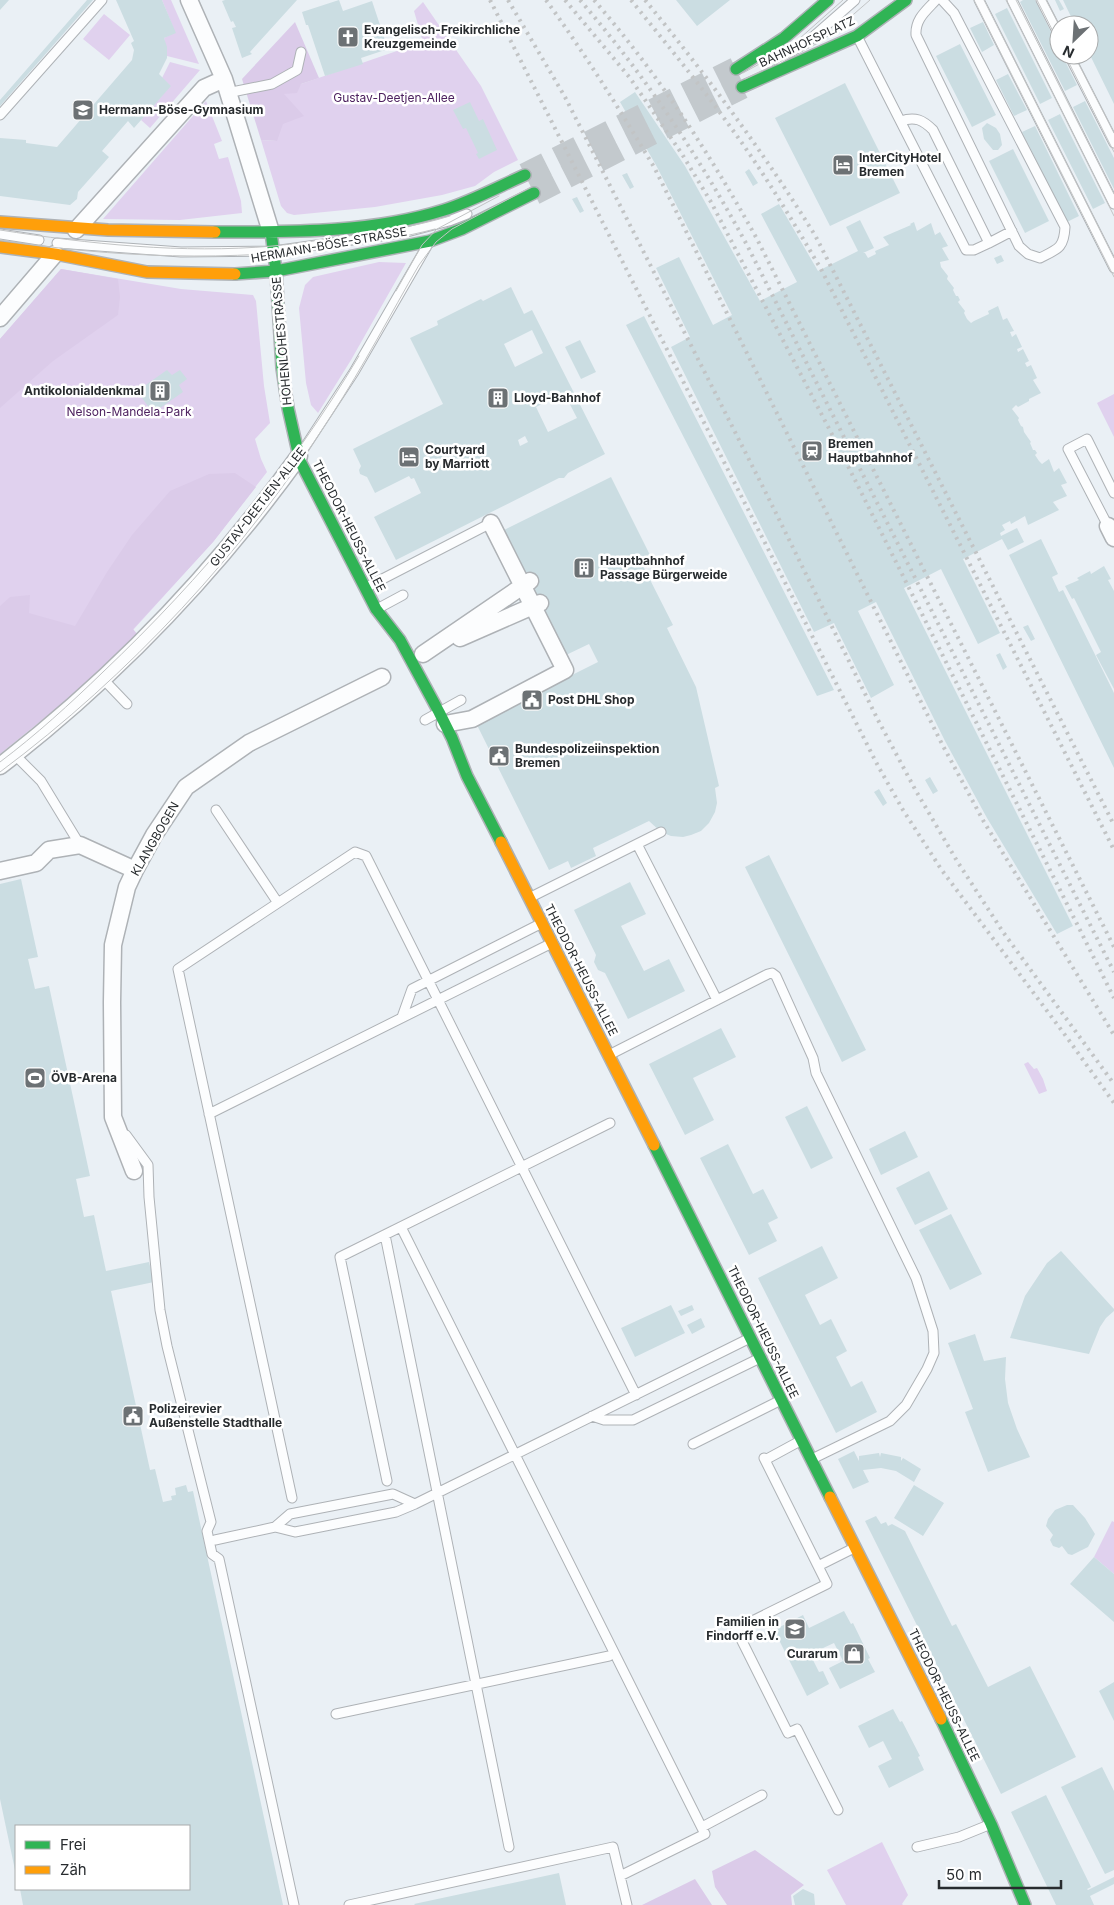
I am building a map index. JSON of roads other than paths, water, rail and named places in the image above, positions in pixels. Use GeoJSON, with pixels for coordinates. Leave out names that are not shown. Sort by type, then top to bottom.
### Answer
{"type":"FeatureCollection","features":[{"type":"Feature","properties":{"kind":"street","name":"HOHENLOHESTRASSE"},"geometry":{"type":"LineString","coordinates":[[189,0],[225,86],[271,232],[276,271],[282,368],[288,408],[299,456]]}},
{"type":"Feature","properties":{"kind":"street","name":"BAHNHOFSPLATZ"},"geometry":{"type":"LineString","coordinates":[[738,79],[759,57],[789,36],[828,0]]}},
{"type":"Feature","properties":{"kind":"street","name":"BAHNHOFSPLATZ"},"geometry":{"type":"LineString","coordinates":[[738,79],[857,36],[906,0]]}},
{"type":"Feature","properties":{"kind":"street"},"geometry":{"type":"LineString","coordinates":[[76,230],[204,88],[225,86]]}},
{"type":"Feature","properties":{"kind":"street","name":"HERMANN-BÖSE-STRASSE"},"geometry":{"type":"LineString","coordinates":[[0,222],[76,230],[178,232],[309,231],[398,220],[435,212],[478,196],[528,185],[462,229],[430,241],[276,271],[217,274],[147,272],[54,254],[0,247]]}},
{"type":"Feature","properties":{"kind":"street"},"geometry":{"type":"LineString","coordinates":[[0,318],[54,254]]}},
{"type":"Feature","properties":{"kind":"street","name":"THEODOR-HEUSS-ALLEE"},"geometry":{"type":"LineString","coordinates":[[299,456],[376,609],[384,637]]}},
{"type":"Feature","properties":{"kind":"street","name":"GUSTAV-DEETJEN-ALLEE"},"geometry":{"type":"LineString","coordinates":[[0,766],[104,680],[164,620],[221,556],[299,456]]}},
{"type":"Feature","properties":{"kind":"street"},"geometry":{"type":"LineString","coordinates":[[432,719],[472,718],[565,670],[537,605],[491,523]]}},
{"type":"Feature","properties":{"kind":"street"},"geometry":{"type":"LineString","coordinates":[[526,584],[423,654],[537,605]]}},
{"type":"Feature","properties":{"kind":"street","name":"THEODOR-HEUSS-ALLEE"},"geometry":{"type":"LineString","coordinates":[[376,609],[400,640],[432,719],[466,776],[542,923],[802,1440],[992,1824],[1025,1905]]}},
{"type":"Feature","properties":{"kind":"street","name":"KLANGBOGEN"},"geometry":{"type":"LineString","coordinates":[[134,1171],[113,1117],[113,945],[127,887],[135,870],[154,835],[186,787],[249,743],[382,677]]}},
{"type":"Feature","properties":{"kind":"street","name":"THEODOR-HEUSS-ALLEE"},"geometry":{"type":"LineString","coordinates":[[440,743],[466,776]]}},
{"type":"Feature","properties":{"kind":"street"},"geometry":{"type":"LineString","coordinates":[[0,871],[36,864],[49,850],[80,846],[135,870]]}},
{"type":"Feature","properties":{"kind":"lane"},"geometry":{"type":"LineString","coordinates":[[0,115],[102,0]]}},
{"type":"Feature","properties":{"kind":"lane"},"geometry":{"type":"LineString","coordinates":[[773,61],[806,44],[855,0]]}},
{"type":"Feature","properties":{"kind":"lane"},"geometry":{"type":"LineString","coordinates":[[936,0],[919,18],[916,26],[916,35],[1019,246],[1028,254],[1040,258],[1060,248],[1065,239],[1065,227],[954,13],[942,0]]}},
{"type":"Feature","properties":{"kind":"lane"},"geometry":{"type":"LineString","coordinates":[[1012,0],[1114,204]]}},
{"type":"Feature","properties":{"kind":"lane"},"geometry":{"type":"LineString","coordinates":[[1041,0],[1049,16]]}},
{"type":"Feature","properties":{"kind":"lane"},"geometry":{"type":"LineString","coordinates":[[979,2],[1114,268]]}},
{"type":"Feature","properties":{"kind":"lane"},"geometry":{"type":"LineString","coordinates":[[927,10],[948,8]]}},
{"type":"Feature","properties":{"kind":"lane"},"geometry":{"type":"LineString","coordinates":[[857,36],[901,121],[944,214],[966,250],[974,250],[1012,232]]}},
{"type":"Feature","properties":{"kind":"lane"},"geometry":{"type":"LineString","coordinates":[[225,86],[272,84],[297,70],[301,52]]}},
{"type":"Feature","properties":{"kind":"lane"},"geometry":{"type":"LineString","coordinates":[[1074,65],[1114,142]]}},
{"type":"Feature","properties":{"kind":"lane"},"geometry":{"type":"LineString","coordinates":[[738,79],[757,70]]}},
{"type":"Feature","properties":{"kind":"lane"},"geometry":{"type":"LineString","coordinates":[[901,121],[909,118],[922,120],[933,130],[989,243]]}},
{"type":"Feature","properties":{"kind":"lane","name":"GUSTAV-DEETJEN-ALLEE"},"geometry":{"type":"LineString","coordinates":[[273,251],[403,233],[448,222],[475,211],[450,225],[430,241],[354,372],[299,456]]}},
{"type":"Feature","properties":{"kind":"lane"},"geometry":{"type":"LineString","coordinates":[[0,234],[64,244],[143,250],[181,252],[273,251]]}},
{"type":"Feature","properties":{"kind":"lane"},"geometry":{"type":"LineString","coordinates":[[1100,240],[1114,253]]}},
{"type":"Feature","properties":{"kind":"lane"},"geometry":{"type":"LineString","coordinates":[[1111,532],[1068,449],[1087,440],[1114,493]]}},
{"type":"Feature","properties":{"kind":"lane"},"geometry":{"type":"LineString","coordinates":[[366,588],[491,523]]}},
{"type":"Feature","properties":{"kind":"lane"},"geometry":{"type":"LineString","coordinates":[[376,609],[403,595]]}},
{"type":"Feature","properties":{"kind":"lane"},"geometry":{"type":"LineString","coordinates":[[104,680],[127,704]]}},
{"type":"Feature","properties":{"kind":"lane"},"geometry":{"type":"LineString","coordinates":[[432,719],[460,700]]}},
{"type":"Feature","properties":{"kind":"lane"},"geometry":{"type":"LineString","coordinates":[[15,754],[40,781],[80,846]]}},
{"type":"Feature","properties":{"kind":"lane"},"geometry":{"type":"LineString","coordinates":[[216,810],[278,903]]}},
{"type":"Feature","properties":{"kind":"lane"},"geometry":{"type":"LineString","coordinates":[[529,898],[661,832]]}},
{"type":"Feature","properties":{"kind":"lane"},"geometry":{"type":"LineString","coordinates":[[637,844],[717,1000]]}},
{"type":"Feature","properties":{"kind":"lane"},"geometry":{"type":"LineString","coordinates":[[292,1498],[178,969],[355,852],[366,856],[636,1395]]}},
{"type":"Feature","properties":{"kind":"lane"},"geometry":{"type":"LineString","coordinates":[[402,1018],[412,989],[542,923]]}},
{"type":"Feature","properties":{"kind":"lane"},"geometry":{"type":"LineString","coordinates":[[209,1114],[552,943]]}},
{"type":"Feature","properties":{"kind":"lane"},"geometry":{"type":"LineString","coordinates":[[608,1055],[768,974],[772,973],[776,976],[813,1058],[816,1073],[916,1278],[933,1332],[934,1353],[906,1406],[890,1421],[811,1459]]}},
{"type":"Feature","properties":{"kind":"lane"},"geometry":{"type":"LineString","coordinates":[[113,1117],[148,1165],[157,1284],[167,1346],[211,1522],[207,1531],[212,1554],[219,1559],[294,1905]]}},
{"type":"Feature","properties":{"kind":"lane"},"geometry":{"type":"LineString","coordinates":[[387,1481],[340,1257],[610,1123]]}},
{"type":"Feature","properties":{"kind":"lane"},"geometry":{"type":"LineString","coordinates":[[401,1227],[705,1834],[620,1876]]}},
{"type":"Feature","properties":{"kind":"lane"},"geometry":{"type":"LineString","coordinates":[[386,1235],[509,1847]]}},
{"type":"Feature","properties":{"kind":"lane"},"geometry":{"type":"LineString","coordinates":[[215,1540],[275,1527],[295,1532],[396,1512],[750,1338]]}},
{"type":"Feature","properties":{"kind":"lane"},"geometry":{"type":"LineString","coordinates":[[592,1416],[604,1420],[633,1420],[760,1358]]}},
{"type":"Feature","properties":{"kind":"lane"},"geometry":{"type":"LineString","coordinates":[[692,1444],[781,1400]]}},
{"type":"Feature","properties":{"kind":"lane"},"geometry":{"type":"LineString","coordinates":[[802,1440],[764,1459],[827,1584],[736,1630],[788,1733],[798,1729],[838,1810]]}},
{"type":"Feature","properties":{"kind":"lane"},"geometry":{"type":"LineString","coordinates":[[275,1527],[290,1514],[393,1494],[415,1504]]}},
{"type":"Feature","properties":{"kind":"lane"},"geometry":{"type":"LineString","coordinates":[[818,1566],[855,1547]]}},
{"type":"Feature","properties":{"kind":"lane"},"geometry":{"type":"LineString","coordinates":[[336,1714],[609,1656]]}},
{"type":"Feature","properties":{"kind":"lane"},"geometry":{"type":"LineString","coordinates":[[702,1827],[762,1796]]}},
{"type":"Feature","properties":{"kind":"lane"},"geometry":{"type":"LineString","coordinates":[[917,1847],[959,1837],[992,1824]]}},
{"type":"Feature","properties":{"kind":"lane"},"geometry":{"type":"LineString","coordinates":[[350,1905],[614,1847],[627,1905]]}},
{"type":"Feature","properties":{"kind":"tunnel"},"geometry":{"type":"LineString","coordinates":[[525,175],[736,69]]}},
{"type":"Feature","properties":{"kind":"tunnel"},"geometry":{"type":"LineString","coordinates":[[534,193],[742,87]]}},
{"type":"Feature","properties":{"kind":"tram line"},"geometry":{"type":"LineString","coordinates":[[743,73],[790,47],[843,0]]}},
{"type":"Feature","properties":{"kind":"tram line"},"geometry":{"type":"LineString","coordinates":[[745,79],[818,43],[870,0]]}},
{"type":"Feature","properties":{"kind":"tram line"},"geometry":{"type":"LineString","coordinates":[[974,0],[1114,277]]}},
{"type":"Feature","properties":{"kind":"tram line"},"geometry":{"type":"LineString","coordinates":[[984,0],[1114,258]]}},
{"type":"Feature","properties":{"kind":"tram line"},"geometry":{"type":"LineString","coordinates":[[1006,0],[1114,216]]}},
{"type":"Feature","properties":{"kind":"tram line"},"geometry":{"type":"LineString","coordinates":[[1016,0],[1114,194]]}},
{"type":"Feature","properties":{"kind":"tram line"},"geometry":{"type":"LineString","coordinates":[[1037,0],[1049,23]]}},
{"type":"Feature","properties":{"kind":"tram line"},"geometry":{"type":"LineString","coordinates":[[1046,0],[1054,15]]}},
{"type":"Feature","properties":{"kind":"tram line"},"geometry":{"type":"LineString","coordinates":[[1070,65],[1114,152]]}},
{"type":"Feature","properties":{"kind":"tram line"},"geometry":{"type":"LineString","coordinates":[[1079,65],[1114,133]]}},
{"type":"Feature","properties":{"kind":"tram line"},"geometry":{"type":"LineString","coordinates":[[0,772],[94,695],[139,653],[182,609],[222,563],[261,515],[331,416],[419,265],[436,242],[452,229],[531,187]]}},
{"type":"Feature","properties":{"kind":"tram line"},"geometry":{"type":"LineString","coordinates":[[396,291],[422,245],[437,229],[499,196]]}},
{"type":"Feature","properties":{"kind":"tram line"},"geometry":{"type":"LineString","coordinates":[[0,230],[68,240],[136,246],[205,249],[239,248],[273,246],[369,233],[450,216]]}},
{"type":"Feature","properties":{"kind":"tram line"},"geometry":{"type":"LineString","coordinates":[[0,240],[86,251],[172,256],[216,256],[302,251],[345,246],[402,237],[435,229]]}},
{"type":"Feature","properties":{"kind":"tram line"},"geometry":{"type":"LineString","coordinates":[[0,762],[40,730],[91,684],[140,636],[209,562],[242,523],[303,442],[359,356]]}},
{"type":"Feature","properties":{"kind":"railway"},"geometry":{"type":"LineString","coordinates":[[490,0],[878,766],[903,810],[941,869],[1114,1103]]}},
{"type":"Feature","properties":{"kind":"railway"},"geometry":{"type":"LineString","coordinates":[[508,0],[565,97],[767,495],[878,720],[916,791],[957,861],[1003,932],[1114,1084]]}},
{"type":"Feature","properties":{"kind":"railway"},"geometry":{"type":"LineString","coordinates":[[546,0],[602,82],[654,167],[942,744],[984,822],[1114,1035]]}},
{"type":"Feature","properties":{"kind":"railway"},"geometry":{"type":"LineString","coordinates":[[565,0],[630,78],[682,154],[711,202],[836,442],[1114,998]]}},
{"type":"Feature","properties":{"kind":"railway"},"geometry":{"type":"LineString","coordinates":[[580,0],[627,58],[670,118],[710,180],[747,245],[1114,972]]}},
{"type":"Feature","properties":{"kind":"railway"},"geometry":{"type":"LineString","coordinates":[[594,0],[640,57],[682,115],[721,176],[757,239],[1114,947]]}},
{"type":"Feature","properties":{"kind":"railway"},"geometry":{"type":"LineString","coordinates":[[631,0],[742,142],[821,269],[1114,850]]}},
{"type":"Feature","properties":{"kind":"railway"},"geometry":{"type":"LineString","coordinates":[[645,0],[735,116],[816,237],[1114,825]]}},
{"type":"Feature","properties":{"kind":"place","name":"Evangelisch-Freikirchliche Kreuzgemeinde"},"geometry":{"type":"Point","coordinates":[348,37]}},
{"type":"Feature","properties":{"kind":"place","name":"Hermann-Böse-Gymnasium"},"geometry":{"type":"Point","coordinates":[83,110]}},
{"type":"Feature","properties":{"kind":"place","name":"InterCityHotel Bremen"},"geometry":{"type":"Point","coordinates":[843,165]}},
{"type":"Feature","properties":{"kind":"place","name":"Antikolonialdenkmal"},"geometry":{"type":"Point","coordinates":[160,391]}},
{"type":"Feature","properties":{"kind":"place","name":"Lloyd-Bahnhof"},"geometry":{"type":"Point","coordinates":[498,398]}},
{"type":"Feature","properties":{"kind":"place","name":"Bremen Hauptbahnhof"},"geometry":{"type":"Point","coordinates":[812,451]}},
{"type":"Feature","properties":{"kind":"place","name":"Courtyard by Marriott"},"geometry":{"type":"Point","coordinates":[409,457]}},
{"type":"Feature","properties":{"kind":"place","name":"Hauptbahnhof Passage Bürgerweide"},"geometry":{"type":"Point","coordinates":[584,568]}},
{"type":"Feature","properties":{"kind":"place","name":"Post DHL Shop"},"geometry":{"type":"Point","coordinates":[532,700]}},
{"type":"Feature","properties":{"kind":"place","name":"Bundespolizeiinspektion Bremen"},"geometry":{"type":"Point","coordinates":[499,756]}},
{"type":"Feature","properties":{"kind":"place","name":"ÖVB-Arena"},"geometry":{"type":"Point","coordinates":[35,1078]}},
{"type":"Feature","properties":{"kind":"place","name":"Polizeirevier Außenstelle Stadthalle"},"geometry":{"type":"Point","coordinates":[133,1416]}},
{"type":"Feature","properties":{"kind":"place","name":"Familien in Findorff e.V."},"geometry":{"type":"Point","coordinates":[795,1629]}},
{"type":"Feature","properties":{"kind":"place","name":"Curarum"},"geometry":{"type":"Point","coordinates":[854,1654]}},
{"type":"Feature","properties":{"kind":"park label","name":"Gustav-Deetjen-Allee"},"geometry":{"type":"Point","coordinates":[394,98]}},
{"type":"Feature","properties":{"kind":"park label","name":"Nelson-Mandela-Park"},"geometry":{"type":"Point","coordinates":[129,412]}}]}
